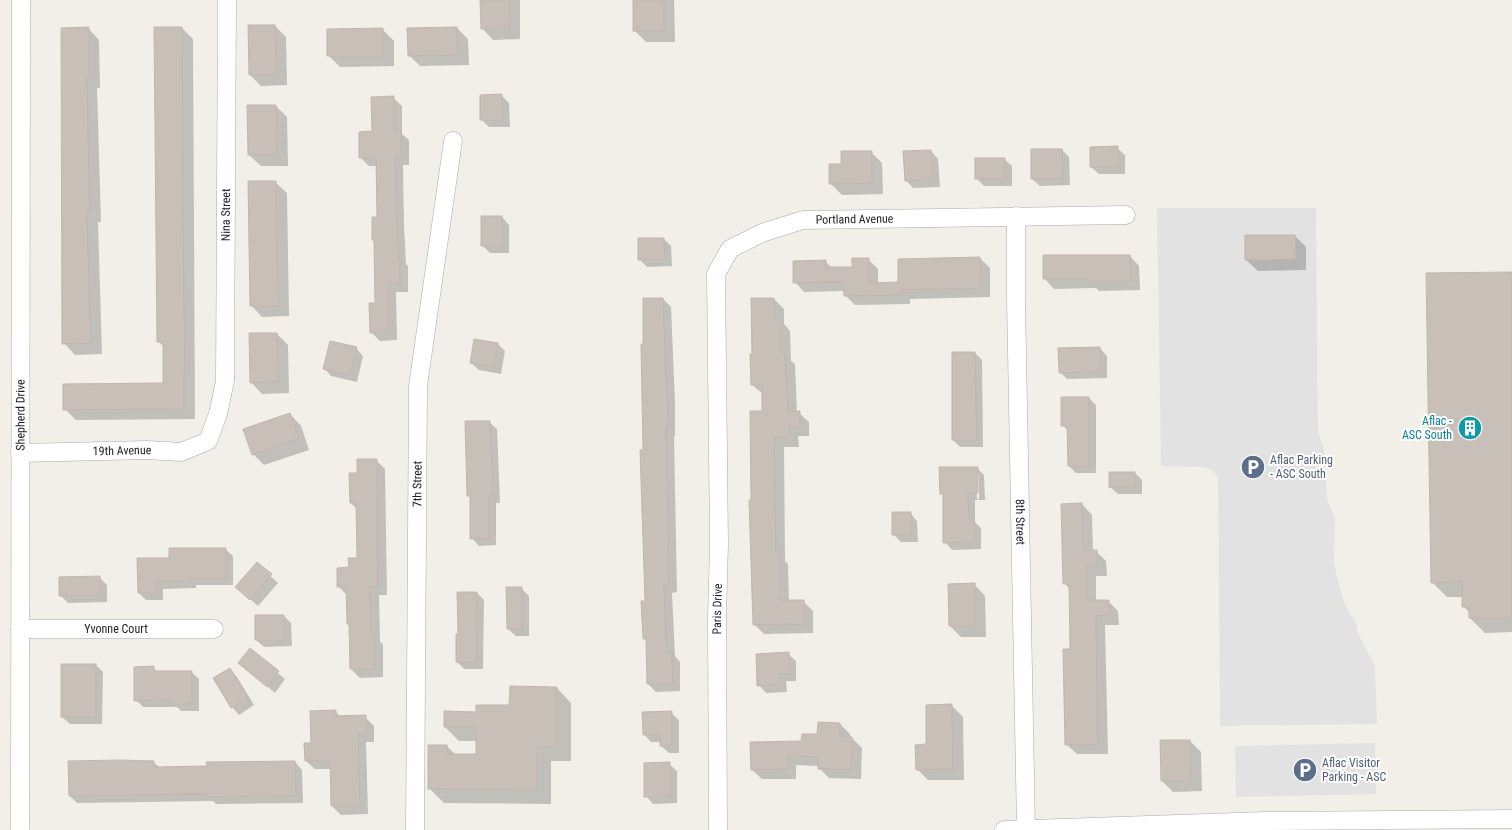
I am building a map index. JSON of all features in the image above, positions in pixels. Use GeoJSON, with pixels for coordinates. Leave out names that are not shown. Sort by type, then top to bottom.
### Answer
{"type":"FeatureCollection","features":[{"type":"Feature","properties":{"kind":"street","name":"Shepherd Drive"},"geometry":{"type":"LineString","coordinates":[[20,830],[21,0]]}},
{"type":"Feature","properties":{"kind":"street","name":"Nina Street"},"geometry":{"type":"LineString","coordinates":[[213,428],[225,381],[227,0]]}},
{"type":"Feature","properties":{"kind":"street","name":"7th Street"},"geometry":{"type":"LineString","coordinates":[[416,830],[418,386],[452,141]]}},
{"type":"Feature","properties":{"kind":"street","name":"Portland Avenue"},"geometry":{"type":"LineString","coordinates":[[718,386],[716,274],[730,249],[762,233],[803,220],[1126,215]]}},
{"type":"Feature","properties":{"kind":"street","name":"8th Street"},"geometry":{"type":"LineString","coordinates":[[1016,216],[1016,310],[1026,829]]}},
{"type":"Feature","properties":{"kind":"street","name":"Paris Drive"},"geometry":{"type":"LineString","coordinates":[[718,386],[718,830]]}},
{"type":"Feature","properties":{"kind":"street","name":"19th Avenue"},"geometry":{"type":"LineString","coordinates":[[20,453],[147,450],[180,452],[208,441],[213,428]]}},
{"type":"Feature","properties":{"kind":"street","name":"Yvonne Court"},"geometry":{"type":"LineString","coordinates":[[20,629],[214,630]]}},
{"type":"Feature","properties":{"kind":"street"},"geometry":{"type":"LineString","coordinates":[[1004,830],[1512,819]]}},
{"type":"Feature","properties":{"kind":"shaded area","name":"Aflac Parking - ASC South"},"geometry":{"type":"Polygon","coordinates":[[[1157,208],[1316,208],[1318,431],[1324,451],[1327,498],[1335,519],[1334,563],[1345,605],[1357,625],[1357,632],[1375,666],[1377,724],[1220,726],[1218,477],[1212,470],[1205,467],[1161,466],[1157,208]]]}},
{"type":"Feature","properties":{"kind":"shaded area","name":"Aflac Visitor Parking - ASC"},"geometry":{"type":"Polygon","coordinates":[[[1375,743],[1376,794],[1236,797],[1235,746],[1375,743]]]}},
{"type":"Feature","properties":{"kind":"building"},"geometry":{"type":"Polygon","coordinates":[[[480,0],[509,0],[510,28],[481,29],[480,0]]]}},
{"type":"Feature","properties":{"kind":"building"},"geometry":{"type":"Polygon","coordinates":[[[633,0],[664,0],[664,31],[633,31],[633,0]]]}},
{"type":"Feature","properties":{"kind":"building"},"geometry":{"type":"Polygon","coordinates":[[[248,25],[275,25],[276,75],[249,75],[248,25]]]}},
{"type":"Feature","properties":{"kind":"building"},"geometry":{"type":"Polygon","coordinates":[[[89,27],[89,77],[87,77],[90,211],[87,211],[91,343],[62,344],[61,28],[89,27]]]}},
{"type":"Feature","properties":{"kind":"building"},"geometry":{"type":"Polygon","coordinates":[[[154,27],[182,27],[184,409],[63,410],[63,384],[163,383],[163,342],[157,342],[154,27]]]}},
{"type":"Feature","properties":{"kind":"building"},"geometry":{"type":"Polygon","coordinates":[[[457,27],[458,55],[408,56],[407,28],[457,27]]]}},
{"type":"Feature","properties":{"kind":"building"},"geometry":{"type":"Polygon","coordinates":[[[383,28],[383,56],[327,56],[327,29],[383,28]]]}},
{"type":"Feature","properties":{"kind":"building"},"geometry":{"type":"Polygon","coordinates":[[[502,94],[503,120],[480,120],[480,95],[502,94]]]}},
{"type":"Feature","properties":{"kind":"building"},"geometry":{"type":"Polygon","coordinates":[[[394,96],[394,131],[401,131],[401,157],[395,157],[400,284],[389,284],[389,332],[370,333],[369,303],[375,303],[372,217],[377,217],[376,158],[359,158],[359,132],[372,131],[371,97],[394,96]]]}},
{"type":"Feature","properties":{"kind":"building"},"geometry":{"type":"Polygon","coordinates":[[[247,105],[276,105],[277,155],[248,155],[247,105]]]}},
{"type":"Feature","properties":{"kind":"building"},"geometry":{"type":"Polygon","coordinates":[[[1118,146],[1118,167],[1090,167],[1090,147],[1118,146]]]}},
{"type":"Feature","properties":{"kind":"building"},"geometry":{"type":"Polygon","coordinates":[[[1031,149],[1062,149],[1063,179],[1031,179],[1031,149]]]}},
{"type":"Feature","properties":{"kind":"building"},"geometry":{"type":"Polygon","coordinates":[[[931,150],[933,180],[905,181],[903,151],[931,150]]]}},
{"type":"Feature","properties":{"kind":"building"},"geometry":{"type":"Polygon","coordinates":[[[841,151],[872,151],[872,183],[829,184],[829,164],[841,164],[841,151]]]}},
{"type":"Feature","properties":{"kind":"building"},"geometry":{"type":"Polygon","coordinates":[[[975,158],[1005,158],[1005,179],[975,179],[975,158]]]}},
{"type":"Feature","properties":{"kind":"building"},"geometry":{"type":"Polygon","coordinates":[[[248,181],[276,181],[278,306],[250,306],[248,181]]]}},
{"type":"Feature","properties":{"kind":"building"},"geometry":{"type":"Polygon","coordinates":[[[481,216],[502,216],[502,246],[481,246],[481,216]]]}},
{"type":"Feature","properties":{"kind":"building"},"geometry":{"type":"Polygon","coordinates":[[[1245,235],[1295,235],[1296,259],[1245,260],[1245,235]]]}},
{"type":"Feature","properties":{"kind":"building"},"geometry":{"type":"Polygon","coordinates":[[[638,238],[664,238],[665,259],[638,260],[638,238]]]}},
{"type":"Feature","properties":{"kind":"building"},"geometry":{"type":"Polygon","coordinates":[[[1043,255],[1130,255],[1131,281],[1043,279],[1043,255]]]}},
{"type":"Feature","properties":{"kind":"building"},"geometry":{"type":"Polygon","coordinates":[[[980,257],[981,288],[900,290],[900,295],[844,296],[843,282],[793,283],[793,261],[826,260],[826,267],[852,267],[852,258],[869,258],[869,283],[898,282],[898,259],[980,257]]]}},
{"type":"Feature","properties":{"kind":"building","name":"Aflac - ASC South"},"geometry":{"type":"Polygon","coordinates":[[[1512,272],[1512,618],[1469,618],[1469,607],[1462,607],[1462,582],[1431,583],[1426,273],[1512,272]]]}},
{"type":"Feature","properties":{"kind":"building"},"geometry":{"type":"Polygon","coordinates":[[[643,298],[663,298],[668,428],[666,428],[669,585],[664,585],[667,653],[672,652],[673,684],[647,684],[646,639],[643,639],[641,601],[645,601],[640,450],[643,450],[641,344],[643,344],[643,298]]]}},
{"type":"Feature","properties":{"kind":"building"},"geometry":{"type":"Polygon","coordinates":[[[751,298],[774,298],[775,320],[781,320],[781,353],[785,353],[788,412],[800,411],[800,427],[789,427],[789,437],[774,438],[776,552],[779,552],[779,600],[804,600],[804,624],[753,625],[749,500],[751,500],[750,411],[762,411],[762,385],[751,385],[751,298]]]}},
{"type":"Feature","properties":{"kind":"building"},"geometry":{"type":"Polygon","coordinates":[[[249,333],[277,333],[278,382],[250,383],[249,333]]]}},
{"type":"Feature","properties":{"kind":"building"},"geometry":{"type":"Polygon","coordinates":[[[474,339],[498,343],[494,367],[470,363],[474,339]]]}},
{"type":"Feature","properties":{"kind":"building"},"geometry":{"type":"Polygon","coordinates":[[[330,341],[357,347],[350,375],[323,369],[330,341]]]}},
{"type":"Feature","properties":{"kind":"building"},"geometry":{"type":"Polygon","coordinates":[[[1100,347],[1101,372],[1059,373],[1058,348],[1100,347]]]}},
{"type":"Feature","properties":{"kind":"building"},"geometry":{"type":"Polygon","coordinates":[[[952,352],[975,352],[977,440],[952,440],[952,352]]]}},
{"type":"Feature","properties":{"kind":"building"},"geometry":{"type":"Polygon","coordinates":[[[1061,397],[1089,397],[1089,466],[1068,466],[1067,426],[1061,426],[1061,397]]]}},
{"type":"Feature","properties":{"kind":"building"},"geometry":{"type":"Polygon","coordinates":[[[290,413],[299,438],[252,455],[243,429],[290,413]]]}},
{"type":"Feature","properties":{"kind":"building"},"geometry":{"type":"Polygon","coordinates":[[[465,421],[490,421],[493,496],[489,496],[489,539],[470,539],[470,496],[467,496],[465,421]]]}},
{"type":"Feature","properties":{"kind":"building"},"geometry":{"type":"Polygon","coordinates":[[[357,459],[377,459],[378,587],[370,587],[371,634],[374,634],[374,669],[350,669],[346,587],[337,587],[337,568],[349,567],[348,558],[357,558],[356,503],[350,503],[349,473],[357,473],[357,459]]]}},
{"type":"Feature","properties":{"kind":"building"},"geometry":{"type":"Polygon","coordinates":[[[939,467],[978,467],[978,493],[968,493],[969,519],[974,519],[974,542],[943,543],[943,494],[940,494],[939,467]]]}},
{"type":"Feature","properties":{"kind":"building"},"geometry":{"type":"Polygon","coordinates":[[[1109,472],[1135,472],[1135,487],[1109,487],[1109,472]]]}},
{"type":"Feature","properties":{"kind":"building"},"geometry":{"type":"Polygon","coordinates":[[[1082,503],[1083,550],[1097,550],[1097,566],[1086,566],[1087,600],[1109,600],[1109,615],[1096,616],[1098,744],[1065,745],[1063,649],[1070,649],[1069,584],[1063,584],[1061,504],[1082,503]]]}},
{"type":"Feature","properties":{"kind":"building"},"geometry":{"type":"Polygon","coordinates":[[[892,512],[911,512],[911,535],[892,535],[892,512]]]}},
{"type":"Feature","properties":{"kind":"building"},"geometry":{"type":"Polygon","coordinates":[[[169,548],[226,548],[226,578],[189,578],[189,581],[156,582],[157,593],[138,593],[137,558],[169,558],[169,548]]]}},
{"type":"Feature","properties":{"kind":"building"},"geometry":{"type":"Polygon","coordinates":[[[257,562],[272,574],[250,600],[235,587],[257,562]]]}},
{"type":"Feature","properties":{"kind":"building"},"geometry":{"type":"Polygon","coordinates":[[[100,576],[100,595],[59,596],[59,577],[100,576]]]}},
{"type":"Feature","properties":{"kind":"building"},"geometry":{"type":"Polygon","coordinates":[[[975,583],[975,626],[949,626],[948,584],[975,583]]]}},
{"type":"Feature","properties":{"kind":"building"},"geometry":{"type":"Polygon","coordinates":[[[506,587],[522,587],[522,629],[507,629],[506,587]]]}},
{"type":"Feature","properties":{"kind":"building"},"geometry":{"type":"Polygon","coordinates":[[[457,592],[477,592],[476,663],[456,662],[456,634],[458,634],[457,592]]]}},
{"type":"Feature","properties":{"kind":"building"},"geometry":{"type":"Polygon","coordinates":[[[255,615],[284,615],[285,640],[255,640],[255,615]]]}},
{"type":"Feature","properties":{"kind":"building"},"geometry":{"type":"Polygon","coordinates":[[[250,648],[279,671],[267,687],[238,663],[250,648]]]}},
{"type":"Feature","properties":{"kind":"building"},"geometry":{"type":"Polygon","coordinates":[[[789,652],[790,674],[780,674],[780,685],[757,686],[756,654],[789,652]]]}},
{"type":"Feature","properties":{"kind":"building"},"geometry":{"type":"Polygon","coordinates":[[[61,664],[96,664],[96,717],[61,717],[61,664]]]}},
{"type":"Feature","properties":{"kind":"building"},"geometry":{"type":"Polygon","coordinates":[[[154,666],[154,671],[192,671],[192,704],[173,704],[173,700],[134,701],[134,667],[154,666]]]}},
{"type":"Feature","properties":{"kind":"building"},"geometry":{"type":"Polygon","coordinates":[[[230,668],[248,698],[231,708],[213,678],[230,668]]]}},
{"type":"Feature","properties":{"kind":"building"},"geometry":{"type":"Polygon","coordinates":[[[510,686],[557,687],[557,747],[537,747],[537,790],[428,789],[428,745],[447,745],[447,754],[476,754],[476,727],[444,727],[444,711],[476,712],[476,705],[509,705],[510,686]]]}},
{"type":"Feature","properties":{"kind":"building"},"geometry":{"type":"Polygon","coordinates":[[[952,704],[953,769],[916,770],[915,745],[926,744],[926,705],[952,704]]]}},
{"type":"Feature","properties":{"kind":"building"},"geometry":{"type":"Polygon","coordinates":[[[336,710],[336,716],[366,715],[366,734],[358,734],[360,806],[331,806],[330,761],[305,761],[304,743],[311,743],[310,711],[336,710]]]}},
{"type":"Feature","properties":{"kind":"building"},"geometry":{"type":"Polygon","coordinates":[[[672,711],[672,746],[660,746],[660,735],[643,735],[642,712],[672,711]]]}},
{"type":"Feature","properties":{"kind":"building"},"geometry":{"type":"Polygon","coordinates":[[[818,722],[840,723],[840,736],[852,737],[851,770],[818,769],[818,757],[787,756],[787,769],[751,770],[750,742],[801,741],[802,734],[817,734],[818,722]]]}},
{"type":"Feature","properties":{"kind":"building"},"geometry":{"type":"Polygon","coordinates":[[[1160,740],[1190,740],[1191,781],[1161,781],[1160,740]]]}},
{"type":"Feature","properties":{"kind":"building"},"geometry":{"type":"Polygon","coordinates":[[[68,761],[154,761],[154,767],[207,766],[206,762],[295,761],[296,796],[207,797],[207,794],[69,796],[68,761]]]}},
{"type":"Feature","properties":{"kind":"building"},"geometry":{"type":"Polygon","coordinates":[[[670,762],[670,796],[644,797],[644,763],[670,762]]]}},
{"type":"Feature","properties":{"kind":"place","name":"Aflac - ASC South"},"geometry":{"type":"Point","coordinates":[1470,428]}},
{"type":"Feature","properties":{"kind":"place","name":"Aflac Parking - ASC South"},"geometry":{"type":"Point","coordinates":[1253,467]}},
{"type":"Feature","properties":{"kind":"place","name":"Aflac Visitor Parking - ASC"},"geometry":{"type":"Point","coordinates":[1305,770]}}]}
